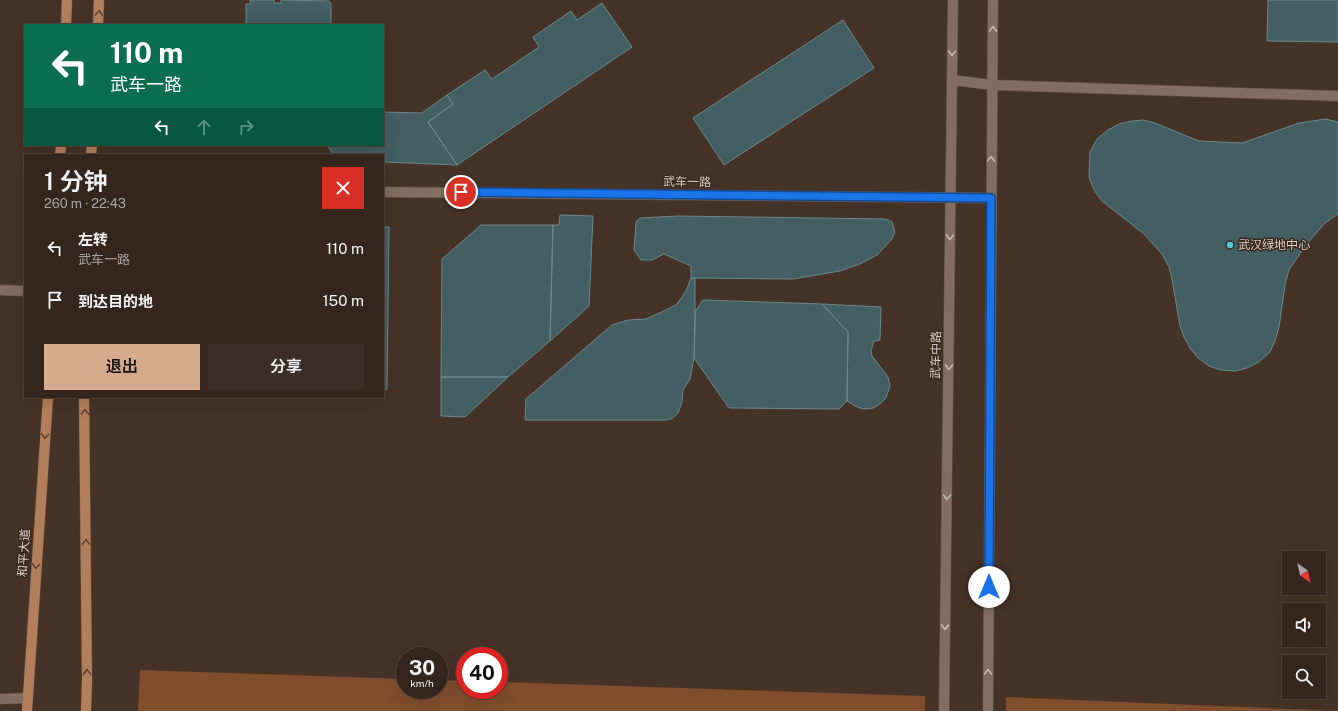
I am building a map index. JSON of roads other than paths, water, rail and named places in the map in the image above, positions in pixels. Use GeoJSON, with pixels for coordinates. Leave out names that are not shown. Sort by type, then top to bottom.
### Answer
{"type":"FeatureCollection","features":[{"type":"Feature","properties":{"kind":"main road"},"geometry":{"type":"LineString","coordinates":[[66,24],[67,0]]}},
{"type":"Feature","properties":{"kind":"main road"},"geometry":{"type":"LineString","coordinates":[[98,24],[99,0]]}},
{"type":"Feature","properties":{"kind":"main road","name":"和平大道"},"geometry":{"type":"LineString","coordinates":[[27,711],[48,398]]}},
{"type":"Feature","properties":{"kind":"main road"},"geometry":{"type":"LineString","coordinates":[[84,398],[87,674],[86,711]]}},
{"type":"Feature","properties":{"kind":"street","name":"武车中路"},"geometry":{"type":"LineString","coordinates":[[944,711],[953,0]]}},
{"type":"Feature","properties":{"kind":"street"},"geometry":{"type":"LineString","coordinates":[[988,711],[993,0]]}},
{"type":"Feature","properties":{"kind":"street"},"geometry":{"type":"LineString","coordinates":[[952,80],[992,85],[1338,96]]}},
{"type":"Feature","properties":{"kind":"street","name":"武车一路"},"geometry":{"type":"LineString","coordinates":[[384,192],[991,198]]}},
{"type":"Feature","properties":{"kind":"street"},"geometry":{"type":"LineString","coordinates":[[0,290],[24,291]]}},
{"type":"Feature","properties":{"kind":"street"},"geometry":{"type":"LineString","coordinates":[[0,699],[27,698]]}},
{"type":"Feature","properties":{"kind":"place","name":"武汉绿地中心"},"geometry":{"type":"Point","coordinates":[1230,245]}}]}
